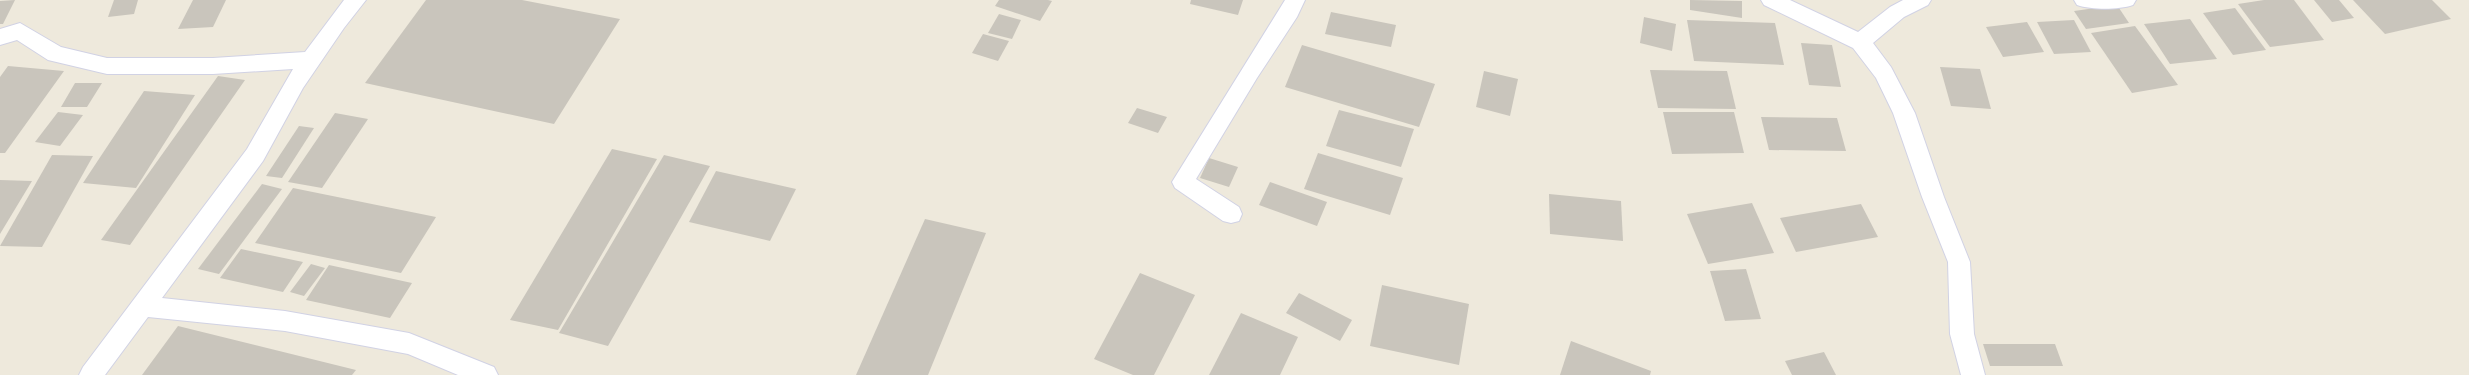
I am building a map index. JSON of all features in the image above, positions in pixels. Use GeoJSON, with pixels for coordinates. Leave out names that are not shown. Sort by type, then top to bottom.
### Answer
{"type":"FeatureCollection","features":[{"type":"Feature","properties":{"kind":"street"},"geometry":{"type":"LineString","coordinates":[[91,375],[255,155],[296,82],[337,22],[356,0]]}},
{"type":"Feature","properties":{"kind":"street"},"geometry":{"type":"LineString","coordinates":[[1231,214],[1183,182],[1250,72],[1279,31],[1295,0]]}},
{"type":"Feature","properties":{"kind":"street"},"geometry":{"type":"LineString","coordinates":[[1771,0],[1860,42],[1884,73],[1904,113],[1933,197],[1959,262],[1962,334],[1972,375]]}},
{"type":"Feature","properties":{"kind":"street"},"geometry":{"type":"LineString","coordinates":[[1860,42],[1897,12],[1921,0]]}},
{"type":"Feature","properties":{"kind":"street"},"geometry":{"type":"LineString","coordinates":[[2084,0],[2126,0]]}},
{"type":"Feature","properties":{"kind":"street"},"geometry":{"type":"LineString","coordinates":[[0,37],[20,31],[55,54],[107,66],[213,66],[311,60]]}},
{"type":"Feature","properties":{"kind":"street"},"geometry":{"type":"LineString","coordinates":[[142,306],[285,321],[408,344],[486,375]]}},
{"type":"Feature","properties":{"kind":"building"},"geometry":{"type":"Polygon","coordinates":[[[15,0],[3,24],[0,24],[0,1],[15,0]]]}},
{"type":"Feature","properties":{"kind":"building"},"geometry":{"type":"Polygon","coordinates":[[[114,0],[138,0],[134,14],[108,17],[114,0]]]}},
{"type":"Feature","properties":{"kind":"building"},"geometry":{"type":"Polygon","coordinates":[[[193,0],[226,0],[213,27],[178,29],[193,0]]]}},
{"type":"Feature","properties":{"kind":"building"},"geometry":{"type":"Polygon","coordinates":[[[426,0],[522,0],[620,19],[554,124],[365,83],[426,0]]]}},
{"type":"Feature","properties":{"kind":"building"},"geometry":{"type":"Polygon","coordinates":[[[999,0],[1052,1],[1040,21],[995,6],[999,0]]]}},
{"type":"Feature","properties":{"kind":"building"},"geometry":{"type":"Polygon","coordinates":[[[1191,0],[1243,0],[1238,15],[1190,4],[1191,0]]]}},
{"type":"Feature","properties":{"kind":"building"},"geometry":{"type":"Polygon","coordinates":[[[1690,0],[1742,1],[1742,18],[1690,10],[1690,0]]]}},
{"type":"Feature","properties":{"kind":"building"},"geometry":{"type":"Polygon","coordinates":[[[2264,0],[2294,0],[2324,40],[2270,47],[2238,4],[2264,0]]]}},
{"type":"Feature","properties":{"kind":"building"},"geometry":{"type":"Polygon","coordinates":[[[2314,0],[2339,0],[2354,18],[2332,22],[2314,0]]]}},
{"type":"Feature","properties":{"kind":"building"},"geometry":{"type":"Polygon","coordinates":[[[2353,0],[2432,0],[2451,19],[2385,34],[2353,0]]]}},
{"type":"Feature","properties":{"kind":"building"},"geometry":{"type":"Polygon","coordinates":[[[2117,5],[2129,23],[2086,29],[2074,11],[2117,5]]]}},
{"type":"Feature","properties":{"kind":"building"},"geometry":{"type":"Polygon","coordinates":[[[2235,8],[2266,50],[2233,55],[2203,13],[2235,8]]]}},
{"type":"Feature","properties":{"kind":"building"},"geometry":{"type":"Polygon","coordinates":[[[1331,12],[1396,25],[1391,47],[1325,34],[1331,12]]]}},
{"type":"Feature","properties":{"kind":"building"},"geometry":{"type":"Polygon","coordinates":[[[999,14],[1021,20],[1012,39],[988,33],[999,14]]]}},
{"type":"Feature","properties":{"kind":"building"},"geometry":{"type":"Polygon","coordinates":[[[1644,17],[1676,24],[1672,51],[1640,43],[1644,17]]]}},
{"type":"Feature","properties":{"kind":"building"},"geometry":{"type":"Polygon","coordinates":[[[2190,19],[2217,59],[2170,64],[2144,24],[2190,19]]]}},
{"type":"Feature","properties":{"kind":"building"},"geometry":{"type":"Polygon","coordinates":[[[1687,20],[1775,23],[1784,65],[1694,61],[1687,20]]]}},
{"type":"Feature","properties":{"kind":"building"},"geometry":{"type":"Polygon","coordinates":[[[2074,20],[2091,52],[2054,54],[2037,22],[2074,20]]]}},
{"type":"Feature","properties":{"kind":"building"},"geometry":{"type":"Polygon","coordinates":[[[2027,22],[2044,52],[2003,57],[1986,27],[2027,22]]]}},
{"type":"Feature","properties":{"kind":"building"},"geometry":{"type":"Polygon","coordinates":[[[2135,26],[2178,85],[2132,93],[2091,33],[2135,26]]]}},
{"type":"Feature","properties":{"kind":"building"},"geometry":{"type":"Polygon","coordinates":[[[983,34],[1009,41],[998,61],[972,53],[983,34]]]}},
{"type":"Feature","properties":{"kind":"building"},"geometry":{"type":"Polygon","coordinates":[[[1801,43],[1832,45],[1841,87],[1809,85],[1801,43]]]}},
{"type":"Feature","properties":{"kind":"building"},"geometry":{"type":"Polygon","coordinates":[[[1302,45],[1435,84],[1419,127],[1285,87],[1302,45]]]}},
{"type":"Feature","properties":{"kind":"building"},"geometry":{"type":"Polygon","coordinates":[[[8,66],[64,71],[5,153],[0,153],[0,77],[8,66]]]}},
{"type":"Feature","properties":{"kind":"building"},"geometry":{"type":"Polygon","coordinates":[[[1940,67],[1980,69],[1991,109],[1951,106],[1940,67]]]}},
{"type":"Feature","properties":{"kind":"building"},"geometry":{"type":"Polygon","coordinates":[[[1650,70],[1727,71],[1736,109],[1658,108],[1650,70]]]}},
{"type":"Feature","properties":{"kind":"building"},"geometry":{"type":"Polygon","coordinates":[[[1484,71],[1518,79],[1510,116],[1476,107],[1484,71]]]}},
{"type":"Feature","properties":{"kind":"building"},"geometry":{"type":"Polygon","coordinates":[[[218,76],[245,80],[130,245],[101,240],[218,76]]]}},
{"type":"Feature","properties":{"kind":"building"},"geometry":{"type":"Polygon","coordinates":[[[75,83],[102,83],[87,107],[61,107],[75,83]]]}},
{"type":"Feature","properties":{"kind":"building"},"geometry":{"type":"Polygon","coordinates":[[[144,91],[195,95],[136,188],[83,183],[144,91]]]}},
{"type":"Feature","properties":{"kind":"building"},"geometry":{"type":"Polygon","coordinates":[[[1137,108],[1167,117],[1158,133],[1128,123],[1137,108]]]}},
{"type":"Feature","properties":{"kind":"building"},"geometry":{"type":"Polygon","coordinates":[[[1339,110],[1414,129],[1401,167],[1326,146],[1339,110]]]}},
{"type":"Feature","properties":{"kind":"building"},"geometry":{"type":"Polygon","coordinates":[[[58,112],[83,115],[60,146],[35,142],[58,112]]]}},
{"type":"Feature","properties":{"kind":"building"},"geometry":{"type":"Polygon","coordinates":[[[1663,112],[1734,112],[1744,153],[1672,154],[1663,112]]]}},
{"type":"Feature","properties":{"kind":"building"},"geometry":{"type":"Polygon","coordinates":[[[335,113],[368,119],[322,188],[288,182],[335,113]]]}},
{"type":"Feature","properties":{"kind":"building"},"geometry":{"type":"Polygon","coordinates":[[[1761,117],[1837,118],[1846,151],[1769,150],[1761,117]]]}},
{"type":"Feature","properties":{"kind":"building"},"geometry":{"type":"Polygon","coordinates":[[[299,126],[314,128],[282,178],[266,176],[299,126]]]}},
{"type":"Feature","properties":{"kind":"building"},"geometry":{"type":"Polygon","coordinates":[[[612,149],[657,159],[558,330],[510,320],[612,149]]]}},
{"type":"Feature","properties":{"kind":"building"},"geometry":{"type":"Polygon","coordinates":[[[1318,153],[1403,178],[1390,215],[1304,189],[1318,153]]]}},
{"type":"Feature","properties":{"kind":"building"},"geometry":{"type":"Polygon","coordinates":[[[52,155],[93,156],[42,247],[0,246],[52,155]]]}},
{"type":"Feature","properties":{"kind":"building"},"geometry":{"type":"Polygon","coordinates":[[[664,155],[710,166],[608,346],[559,333],[664,155]]]}},
{"type":"Feature","properties":{"kind":"building"},"geometry":{"type":"Polygon","coordinates":[[[1209,158],[1238,167],[1229,187],[1200,178],[1209,158]]]}},
{"type":"Feature","properties":{"kind":"building"},"geometry":{"type":"Polygon","coordinates":[[[716,171],[796,189],[770,241],[689,222],[716,171]]]}},
{"type":"Feature","properties":{"kind":"building"},"geometry":{"type":"Polygon","coordinates":[[[0,180],[32,181],[0,234],[0,180]]]}},
{"type":"Feature","properties":{"kind":"building"},"geometry":{"type":"Polygon","coordinates":[[[1270,182],[1327,202],[1317,226],[1259,205],[1270,182]]]}},
{"type":"Feature","properties":{"kind":"building"},"geometry":{"type":"Polygon","coordinates":[[[262,184],[282,189],[219,274],[198,269],[262,184]]]}},
{"type":"Feature","properties":{"kind":"building"},"geometry":{"type":"Polygon","coordinates":[[[293,188],[436,217],[401,273],[255,243],[293,188]]]}},
{"type":"Feature","properties":{"kind":"building"},"geometry":{"type":"Polygon","coordinates":[[[1549,194],[1621,201],[1623,241],[1550,234],[1549,194]]]}},
{"type":"Feature","properties":{"kind":"building"},"geometry":{"type":"Polygon","coordinates":[[[1752,203],[1774,253],[1708,264],[1687,214],[1752,203]]]}},
{"type":"Feature","properties":{"kind":"building"},"geometry":{"type":"Polygon","coordinates":[[[1861,204],[1878,237],[1796,252],[1780,218],[1861,204]]]}},
{"type":"Feature","properties":{"kind":"building"},"geometry":{"type":"Polygon","coordinates":[[[925,219],[986,233],[928,375],[856,375],[925,219]]]}},
{"type":"Feature","properties":{"kind":"building"},"geometry":{"type":"Polygon","coordinates":[[[241,249],[303,262],[283,292],[220,278],[241,249]]]}},
{"type":"Feature","properties":{"kind":"building"},"geometry":{"type":"Polygon","coordinates":[[[311,264],[325,268],[304,296],[290,292],[311,264]]]}},
{"type":"Feature","properties":{"kind":"building"},"geometry":{"type":"Polygon","coordinates":[[[329,265],[412,283],[390,318],[306,300],[329,265]]]}},
{"type":"Feature","properties":{"kind":"building"},"geometry":{"type":"Polygon","coordinates":[[[1746,269],[1761,319],[1725,321],[1710,271],[1746,269]]]}},
{"type":"Feature","properties":{"kind":"building"},"geometry":{"type":"Polygon","coordinates":[[[1140,273],[1195,295],[1154,375],[1133,375],[1094,359],[1140,273]]]}},
{"type":"Feature","properties":{"kind":"building"},"geometry":{"type":"Polygon","coordinates":[[[1382,285],[1469,304],[1459,365],[1370,346],[1382,285]]]}},
{"type":"Feature","properties":{"kind":"building"},"geometry":{"type":"Polygon","coordinates":[[[1299,293],[1352,320],[1340,341],[1286,313],[1299,293]]]}},
{"type":"Feature","properties":{"kind":"building"},"geometry":{"type":"Polygon","coordinates":[[[1241,313],[1298,337],[1280,375],[1209,375],[1241,313]]]}},
{"type":"Feature","properties":{"kind":"building"},"geometry":{"type":"Polygon","coordinates":[[[178,326],[356,370],[352,375],[142,375],[178,326]]]}},
{"type":"Feature","properties":{"kind":"building"},"geometry":{"type":"Polygon","coordinates":[[[1571,341],[1651,371],[1650,375],[1560,375],[1571,341]]]}},
{"type":"Feature","properties":{"kind":"building"},"geometry":{"type":"Polygon","coordinates":[[[1983,344],[2055,344],[2063,366],[1990,366],[1983,344]]]}},
{"type":"Feature","properties":{"kind":"building"},"geometry":{"type":"Polygon","coordinates":[[[1824,352],[1836,375],[1792,375],[1785,361],[1824,352]]]}}]}
